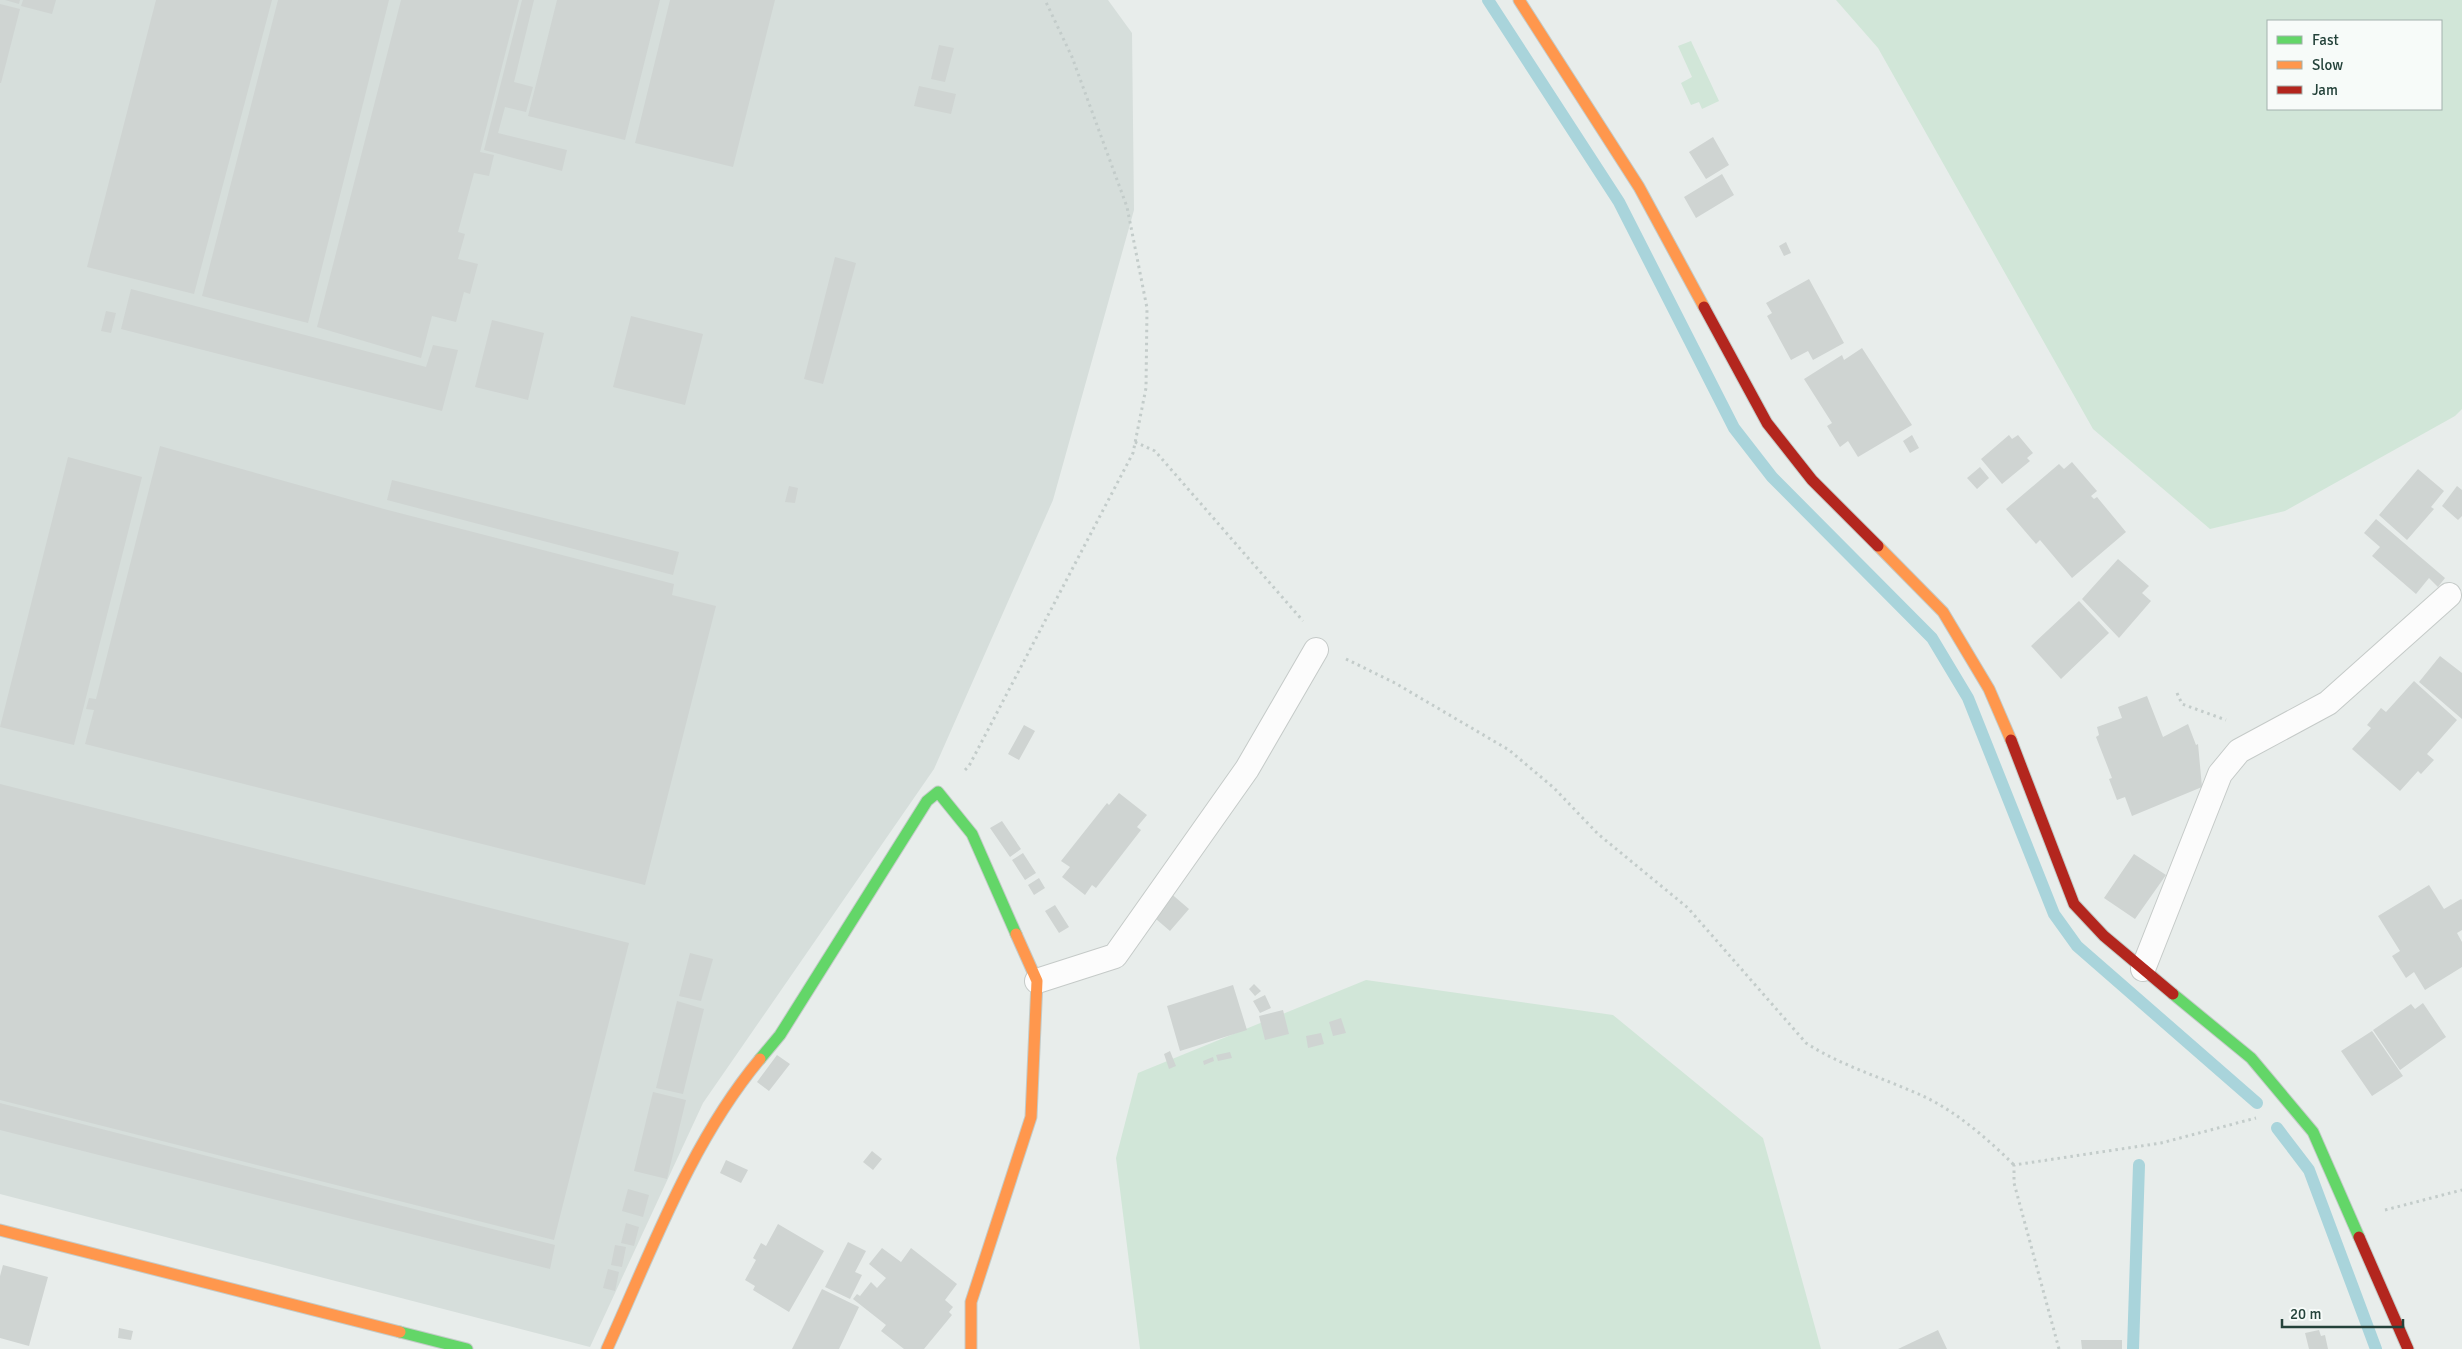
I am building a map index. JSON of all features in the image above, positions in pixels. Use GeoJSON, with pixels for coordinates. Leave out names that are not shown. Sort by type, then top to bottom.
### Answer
{"type":"FeatureCollection","features":[{"type":"Feature","properties":{"kind":"street"},"geometry":{"type":"LineString","coordinates":[[1519,0],[1639,187],[1767,423],[1812,480],[1943,612],[1989,689],[2019,758],[2074,904],[2104,936],[2251,1058],[2313,1132],[2408,1349]]}},
{"type":"Feature","properties":{"kind":"street"},"geometry":{"type":"LineString","coordinates":[[607,1349],[681,1188],[716,1120],[759,1058],[780,1034],[927,800],[938,792],[972,834],[1037,981],[1031,1117],[971,1302],[971,1349]]}},
{"type":"Feature","properties":{"kind":"street"},"geometry":{"type":"LineString","coordinates":[[0,1230],[467,1349]]}},
{"type":"Feature","properties":{"kind":"lane"},"geometry":{"type":"LineString","coordinates":[[2143,969],[2220,774],[2239,751],[2328,703],[2449,595]]}},
{"type":"Feature","properties":{"kind":"lane"},"geometry":{"type":"LineString","coordinates":[[1037,981],[1114,956],[1247,769],[1316,650]]}},
{"type":"Feature","properties":{"kind":"path"},"geometry":{"type":"LineString","coordinates":[[938,792],[970,766],[1133,453],[1146,388],[1147,308],[1129,216],[1072,57],[1045,0]]}},
{"type":"Feature","properties":{"kind":"path"},"geometry":{"type":"LineString","coordinates":[[1136,442],[1155,451],[1304,621],[1317,640],[1316,650],[1328,649],[1395,684],[1508,750],[1554,788],[1598,834],[1688,908],[1806,1042],[1824,1055],[1929,1099],[1964,1122],[2014,1165],[2161,1143],[2293,1108]]}},
{"type":"Feature","properties":{"kind":"path"},"geometry":{"type":"LineString","coordinates":[[2177,692],[2182,704],[2229,721],[2244,749]]}},
{"type":"Feature","properties":{"kind":"path"},"geometry":{"type":"LineString","coordinates":[[2014,1165],[2014,1183],[2059,1349]]}},
{"type":"Feature","properties":{"kind":"path"},"geometry":{"type":"LineString","coordinates":[[2351,1219],[2462,1190]]}},
{"type":"Feature","properties":{"kind":"shaded area"},"geometry":{"type":"Polygon","coordinates":[[[0,0],[1108,0],[1132,33],[1134,210],[1053,500],[934,769],[703,1103],[590,1347],[0,1194],[0,0]]]}},
{"type":"Feature","properties":{"kind":"green space"},"geometry":{"type":"Polygon","coordinates":[[[1836,0],[2462,0],[2462,409],[2455,416],[2285,511],[2210,529],[2093,429],[1878,48],[1836,0]]]}},
{"type":"Feature","properties":{"kind":"green space"},"geometry":{"type":"Polygon","coordinates":[[[1691,41],[1719,101],[1702,109],[1699,102],[1691,105],[1681,83],[1692,77],[1678,46],[1691,41]]]}},
{"type":"Feature","properties":{"kind":"green space"},"geometry":{"type":"Polygon","coordinates":[[[1366,980],[1613,1015],[1763,1138],[1821,1349],[1140,1349],[1116,1158],[1138,1073],[1366,980]]]}},
{"type":"Feature","properties":{"kind":"building"},"geometry":{"type":"Polygon","coordinates":[[[5,0],[20,0],[19,4],[5,0]]]}},
{"type":"Feature","properties":{"kind":"building"},"geometry":{"type":"Polygon","coordinates":[[[23,0],[56,0],[52,14],[21,6],[23,0]]]}},
{"type":"Feature","properties":{"kind":"building"},"geometry":{"type":"Polygon","coordinates":[[[156,0],[272,0],[194,294],[87,267],[156,0]]]}},
{"type":"Feature","properties":{"kind":"building"},"geometry":{"type":"Polygon","coordinates":[[[278,0],[389,0],[308,323],[202,296],[278,0]]]}},
{"type":"Feature","properties":{"kind":"building"},"geometry":{"type":"Polygon","coordinates":[[[401,0],[519,0],[480,152],[494,155],[489,176],[474,173],[458,232],[465,234],[458,259],[478,264],[470,294],[464,292],[456,322],[432,316],[421,358],[317,327],[401,0]]]}},
{"type":"Feature","properties":{"kind":"building"},"geometry":{"type":"Polygon","coordinates":[[[522,0],[534,0],[514,82],[533,87],[526,112],[505,107],[498,133],[567,150],[562,171],[484,150],[522,0]]]}},
{"type":"Feature","properties":{"kind":"building"},"geometry":{"type":"Polygon","coordinates":[[[557,0],[660,0],[625,140],[528,116],[557,0]]]}},
{"type":"Feature","properties":{"kind":"building"},"geometry":{"type":"Polygon","coordinates":[[[670,0],[775,0],[733,167],[635,143],[670,0]]]}},
{"type":"Feature","properties":{"kind":"building"},"geometry":{"type":"Polygon","coordinates":[[[0,4],[20,9],[1,83],[0,83],[0,4]]]}},
{"type":"Feature","properties":{"kind":"building"},"geometry":{"type":"Polygon","coordinates":[[[939,45],[954,48],[945,82],[931,79],[939,45]]]}},
{"type":"Feature","properties":{"kind":"building"},"geometry":{"type":"Polygon","coordinates":[[[919,86],[956,94],[951,114],[914,106],[919,86]]]}},
{"type":"Feature","properties":{"kind":"building"},"geometry":{"type":"Polygon","coordinates":[[[1713,137],[1729,165],[1706,179],[1689,152],[1713,137]]]}},
{"type":"Feature","properties":{"kind":"building"},"geometry":{"type":"Polygon","coordinates":[[[1722,174],[1734,195],[1696,218],[1684,197],[1722,174]]]}},
{"type":"Feature","properties":{"kind":"building"},"geometry":{"type":"Polygon","coordinates":[[[1786,242],[1791,253],[1784,256],[1779,246],[1786,242]]]}},
{"type":"Feature","properties":{"kind":"building"},"geometry":{"type":"Polygon","coordinates":[[[835,257],[856,263],[823,384],[804,379],[835,257]]]}},
{"type":"Feature","properties":{"kind":"building"},"geometry":{"type":"Polygon","coordinates":[[[1809,279],[1844,343],[1813,360],[1808,351],[1791,360],[1767,316],[1772,313],[1766,303],[1809,279]]]}},
{"type":"Feature","properties":{"kind":"building"},"geometry":{"type":"Polygon","coordinates":[[[131,289],[426,367],[433,345],[458,350],[442,411],[121,329],[131,289]]]}},
{"type":"Feature","properties":{"kind":"building"},"geometry":{"type":"Polygon","coordinates":[[[106,311],[116,313],[111,333],[101,331],[106,311]]]}},
{"type":"Feature","properties":{"kind":"building"},"geometry":{"type":"Polygon","coordinates":[[[631,316],[703,334],[685,405],[613,387],[631,316]]]}},
{"type":"Feature","properties":{"kind":"building"},"geometry":{"type":"Polygon","coordinates":[[[492,320],[544,333],[528,400],[475,387],[492,320]]]}},
{"type":"Feature","properties":{"kind":"building"},"geometry":{"type":"Polygon","coordinates":[[[1862,348],[1912,425],[1858,457],[1848,441],[1840,447],[1827,426],[1832,423],[1804,379],[1842,355],[1844,360],[1862,348]]]}},
{"type":"Feature","properties":{"kind":"building"},"geometry":{"type":"Polygon","coordinates":[[[1912,435],[1919,448],[1910,453],[1903,441],[1912,435]]]}},
{"type":"Feature","properties":{"kind":"building"},"geometry":{"type":"Polygon","coordinates":[[[2009,435],[2012,439],[2018,435],[2033,453],[2027,458],[2030,461],[2002,484],[1981,459],[2009,435]]]}},
{"type":"Feature","properties":{"kind":"building"},"geometry":{"type":"Polygon","coordinates":[[[160,446],[384,509],[674,584],[672,595],[716,606],[645,885],[85,744],[94,710],[86,709],[89,698],[96,699],[160,446]]]}},
{"type":"Feature","properties":{"kind":"building"},"geometry":{"type":"Polygon","coordinates":[[[68,457],[142,477],[74,745],[0,727],[68,457]]]}},
{"type":"Feature","properties":{"kind":"building"},"geometry":{"type":"Polygon","coordinates":[[[2072,462],[2097,491],[2091,496],[2094,499],[2097,497],[2126,532],[2072,578],[2040,540],[2036,544],[2006,509],[2059,464],[2064,469],[2072,462]]]}},
{"type":"Feature","properties":{"kind":"building"},"geometry":{"type":"Polygon","coordinates":[[[1980,467],[1989,478],[1977,489],[1967,478],[1980,467]]]}},
{"type":"Feature","properties":{"kind":"building"},"geometry":{"type":"Polygon","coordinates":[[[2418,469],[2444,491],[2431,507],[2434,509],[2407,540],[2379,515],[2418,469]]]}},
{"type":"Feature","properties":{"kind":"building"},"geometry":{"type":"Polygon","coordinates":[[[392,480],[679,552],[673,575],[387,500],[392,480]]]}},
{"type":"Feature","properties":{"kind":"building"},"geometry":{"type":"Polygon","coordinates":[[[789,486],[798,488],[795,503],[785,502],[789,486]]]}},
{"type":"Feature","properties":{"kind":"building"},"geometry":{"type":"Polygon","coordinates":[[[2457,486],[2462,490],[2462,516],[2458,520],[2442,506],[2457,486]]]}},
{"type":"Feature","properties":{"kind":"building"},"geometry":{"type":"Polygon","coordinates":[[[2376,519],[2445,578],[2438,587],[2429,578],[2416,594],[2372,556],[2380,547],[2364,533],[2376,519]]]}},
{"type":"Feature","properties":{"kind":"building"},"geometry":{"type":"Polygon","coordinates":[[[2118,559],[2149,586],[2142,593],[2151,601],[2119,638],[2082,599],[2118,559]]]}},
{"type":"Feature","properties":{"kind":"building"},"geometry":{"type":"Polygon","coordinates":[[[2079,601],[2109,633],[2061,679],[2031,646],[2079,601]]]}},
{"type":"Feature","properties":{"kind":"building"},"geometry":{"type":"Polygon","coordinates":[[[2440,656],[2462,673],[2462,719],[2419,682],[2440,656]]]}},
{"type":"Feature","properties":{"kind":"building"},"geometry":{"type":"Polygon","coordinates":[[[2414,681],[2457,720],[2427,754],[2434,760],[2421,774],[2418,771],[2400,791],[2352,749],[2371,728],[2367,725],[2381,708],[2386,712],[2414,681]]]}},
{"type":"Feature","properties":{"kind":"building"},"geometry":{"type":"Polygon","coordinates":[[[2147,696],[2163,737],[2188,724],[2196,745],[2198,744],[2202,787],[2132,816],[2125,797],[2117,800],[2109,779],[2112,778],[2096,737],[2099,735],[2097,727],[2122,718],[2118,707],[2147,696]]]}},
{"type":"Feature","properties":{"kind":"building"},"geometry":{"type":"Polygon","coordinates":[[[1024,725],[1035,731],[1019,760],[1008,754],[1024,725]]]}},
{"type":"Feature","properties":{"kind":"building"},"geometry":{"type":"Polygon","coordinates":[[[0,784],[629,943],[554,1240],[0,1100],[0,784]]]}},
{"type":"Feature","properties":{"kind":"building"},"geometry":{"type":"Polygon","coordinates":[[[1119,793],[1147,815],[1137,827],[1141,830],[1096,888],[1092,885],[1085,895],[1062,877],[1070,867],[1061,861],[1107,803],[1109,805],[1119,793]]]}},
{"type":"Feature","properties":{"kind":"building"},"geometry":{"type":"Polygon","coordinates":[[[1002,821],[1021,849],[1010,857],[990,828],[1002,821]]]}},
{"type":"Feature","properties":{"kind":"building"},"geometry":{"type":"Polygon","coordinates":[[[1023,853],[1036,873],[1025,880],[1012,860],[1023,853]]]}},
{"type":"Feature","properties":{"kind":"building"},"geometry":{"type":"Polygon","coordinates":[[[2134,854],[2166,875],[2135,919],[2104,898],[2134,854]]]}},
{"type":"Feature","properties":{"kind":"building"},"geometry":{"type":"Polygon","coordinates":[[[1039,878],[1045,888],[1034,895],[1028,885],[1039,878]]]}},
{"type":"Feature","properties":{"kind":"building"},"geometry":{"type":"Polygon","coordinates":[[[2429,885],[2444,909],[2462,900],[2462,930],[2457,933],[2462,942],[2462,967],[2425,990],[2414,972],[2406,978],[2392,956],[2400,951],[2378,916],[2429,885]]]}},
{"type":"Feature","properties":{"kind":"building"},"geometry":{"type":"Polygon","coordinates":[[[1168,891],[1189,909],[1170,931],[1149,913],[1168,891]]]}},
{"type":"Feature","properties":{"kind":"building"},"geometry":{"type":"Polygon","coordinates":[[[1055,905],[1069,927],[1059,933],[1045,911],[1055,905]]]}},
{"type":"Feature","properties":{"kind":"building"},"geometry":{"type":"Polygon","coordinates":[[[690,953],[713,959],[701,1001],[679,996],[690,953]]]}},
{"type":"Feature","properties":{"kind":"building"},"geometry":{"type":"Polygon","coordinates":[[[1254,984],[1261,991],[1255,996],[1249,989],[1254,984]]]}},
{"type":"Feature","properties":{"kind":"building"},"geometry":{"type":"Polygon","coordinates":[[[1233,985],[1247,1030],[1180,1051],[1167,1006],[1233,985]]]}},
{"type":"Feature","properties":{"kind":"building"},"geometry":{"type":"Polygon","coordinates":[[[1265,995],[1271,1008],[1260,1013],[1253,1001],[1265,995]]]}},
{"type":"Feature","properties":{"kind":"building"},"geometry":{"type":"Polygon","coordinates":[[[677,1001],[704,1009],[683,1094],[656,1088],[677,1001]]]}},
{"type":"Feature","properties":{"kind":"building"},"geometry":{"type":"Polygon","coordinates":[[[2423,1003],[2446,1037],[2400,1070],[2373,1030],[2411,1004],[2415,1009],[2423,1003]]]}},
{"type":"Feature","properties":{"kind":"building"},"geometry":{"type":"Polygon","coordinates":[[[1283,1010],[1289,1034],[1265,1040],[1259,1016],[1283,1010]]]}},
{"type":"Feature","properties":{"kind":"building"},"geometry":{"type":"Polygon","coordinates":[[[1341,1018],[1346,1033],[1333,1036],[1329,1022],[1341,1018]]]}},
{"type":"Feature","properties":{"kind":"building"},"geometry":{"type":"Polygon","coordinates":[[[2372,1031],[2403,1076],[2372,1096],[2341,1051],[2372,1031]]]}},
{"type":"Feature","properties":{"kind":"building"},"geometry":{"type":"Polygon","coordinates":[[[1321,1033],[1324,1044],[1308,1048],[1306,1036],[1321,1033]]]}},
{"type":"Feature","properties":{"kind":"building"},"geometry":{"type":"Polygon","coordinates":[[[1170,1051],[1176,1066],[1169,1069],[1164,1054],[1170,1051]]]}},
{"type":"Feature","properties":{"kind":"building"},"geometry":{"type":"Polygon","coordinates":[[[1230,1052],[1232,1058],[1218,1061],[1216,1055],[1230,1052]]]}},
{"type":"Feature","properties":{"kind":"building"},"geometry":{"type":"Polygon","coordinates":[[[777,1055],[790,1064],[769,1091],[757,1082],[777,1055]]]}},
{"type":"Feature","properties":{"kind":"building"},"geometry":{"type":"Polygon","coordinates":[[[1213,1057],[1214,1061],[1204,1065],[1203,1061],[1213,1057]]]}},
{"type":"Feature","properties":{"kind":"building"},"geometry":{"type":"Polygon","coordinates":[[[653,1092],[686,1100],[667,1179],[634,1171],[653,1092]]]}},
{"type":"Feature","properties":{"kind":"building"},"geometry":{"type":"Polygon","coordinates":[[[0,1103],[555,1245],[550,1269],[0,1130],[0,1103]]]}},
{"type":"Feature","properties":{"kind":"building"},"geometry":{"type":"Polygon","coordinates":[[[872,1151],[882,1159],[873,1170],[863,1162],[872,1151]]]}},
{"type":"Feature","properties":{"kind":"building"},"geometry":{"type":"Polygon","coordinates":[[[726,1160],[748,1170],[741,1183],[720,1173],[726,1160]]]}},
{"type":"Feature","properties":{"kind":"building"},"geometry":{"type":"Polygon","coordinates":[[[628,1189],[649,1195],[643,1217],[622,1211],[628,1189]]]}},
{"type":"Feature","properties":{"kind":"building"},"geometry":{"type":"Polygon","coordinates":[[[626,1223],[639,1227],[634,1246],[621,1243],[626,1223]]]}},
{"type":"Feature","properties":{"kind":"building"},"geometry":{"type":"Polygon","coordinates":[[[778,1224],[824,1251],[789,1312],[753,1290],[755,1286],[745,1280],[756,1260],[753,1258],[761,1243],[766,1246],[778,1224]]]}},
{"type":"Feature","properties":{"kind":"building"},"geometry":{"type":"Polygon","coordinates":[[[848,1242],[866,1251],[855,1272],[862,1275],[850,1299],[825,1287],[848,1242]]]}},
{"type":"Feature","properties":{"kind":"building"},"geometry":{"type":"Polygon","coordinates":[[[615,1245],[626,1247],[622,1267],[611,1265],[615,1245]]]}},
{"type":"Feature","properties":{"kind":"building"},"geometry":{"type":"Polygon","coordinates":[[[882,1248],[901,1262],[911,1248],[957,1284],[945,1300],[953,1307],[949,1312],[952,1315],[924,1349],[904,1349],[881,1331],[886,1325],[853,1299],[857,1294],[860,1296],[871,1282],[877,1288],[886,1278],[869,1264],[882,1248]]]}},
{"type":"Feature","properties":{"kind":"building"},"geometry":{"type":"Polygon","coordinates":[[[3,1265],[48,1277],[29,1346],[0,1338],[0,1276],[3,1265]]]}},
{"type":"Feature","properties":{"kind":"building"},"geometry":{"type":"Polygon","coordinates":[[[608,1269],[619,1272],[615,1291],[603,1288],[608,1269]]]}},
{"type":"Feature","properties":{"kind":"building"},"geometry":{"type":"Polygon","coordinates":[[[822,1289],[859,1307],[839,1349],[792,1349],[822,1289]]]}},
{"type":"Feature","properties":{"kind":"building"},"geometry":{"type":"Polygon","coordinates":[[[119,1328],[133,1331],[131,1340],[118,1338],[119,1328]]]}},
{"type":"Feature","properties":{"kind":"building"},"geometry":{"type":"Polygon","coordinates":[[[1938,1330],[1947,1349],[1898,1349],[1938,1330]]]}},
{"type":"Feature","properties":{"kind":"building"},"geometry":{"type":"Polygon","coordinates":[[[2319,1330],[2321,1336],[2325,1335],[2328,1349],[2309,1349],[2305,1333],[2319,1330]]]}},
{"type":"Feature","properties":{"kind":"building"},"geometry":{"type":"Polygon","coordinates":[[[2081,1340],[2122,1340],[2122,1349],[2082,1349],[2081,1340]]]}},
{"type":"Feature","properties":{"kind":"waterway"},"geometry":{"type":"LineString","coordinates":[[1488,0],[1619,202],[1734,428],[1772,477],[1932,638],[1968,698],[2054,914],[2077,946],[2257,1103]]}},
{"type":"Feature","properties":{"kind":"waterway"},"geometry":{"type":"LineString","coordinates":[[2277,1128],[2309,1170],[2376,1349]]}},
{"type":"Feature","properties":{"kind":"waterway"},"geometry":{"type":"LineString","coordinates":[[2133,1349],[2139,1165]]}},
{"type":"Feature","properties":{"kind":"traffic: fast"},"geometry":{"type":"LineString","coordinates":[[760,1059],[780,1035],[927,801],[938,792],[972,834],[1016,934]]}},
{"type":"Feature","properties":{"kind":"traffic: fast"},"geometry":{"type":"LineString","coordinates":[[2173,994],[2251,1058],[2313,1132],[2359,1237]]}},
{"type":"Feature","properties":{"kind":"traffic: fast"},"geometry":{"type":"LineString","coordinates":[[400,1332],[467,1349]]}},
{"type":"Feature","properties":{"kind":"traffic: slow"},"geometry":{"type":"LineString","coordinates":[[1519,0],[1639,187],[1704,307]]}},
{"type":"Feature","properties":{"kind":"traffic: slow"},"geometry":{"type":"LineString","coordinates":[[1878,546],[1943,612],[1989,689],[2011,740]]}},
{"type":"Feature","properties":{"kind":"traffic: slow"},"geometry":{"type":"LineString","coordinates":[[971,1349],[971,1302],[1031,1117],[1037,981],[1016,934]]}},
{"type":"Feature","properties":{"kind":"traffic: slow"},"geometry":{"type":"LineString","coordinates":[[607,1349],[674,1198],[713,1126],[735,1092],[760,1059]]}},
{"type":"Feature","properties":{"kind":"traffic: slow"},"geometry":{"type":"LineString","coordinates":[[0,1230],[400,1332]]}},
{"type":"Feature","properties":{"kind":"traffic: jam"},"geometry":{"type":"LineString","coordinates":[[1704,307],[1767,423],[1812,480],[1878,546]]}},
{"type":"Feature","properties":{"kind":"traffic: jam"},"geometry":{"type":"LineString","coordinates":[[2011,740],[2074,904],[2104,936],[2173,994]]}},
{"type":"Feature","properties":{"kind":"traffic: jam"},"geometry":{"type":"LineString","coordinates":[[2359,1237],[2408,1349]]}}]}
